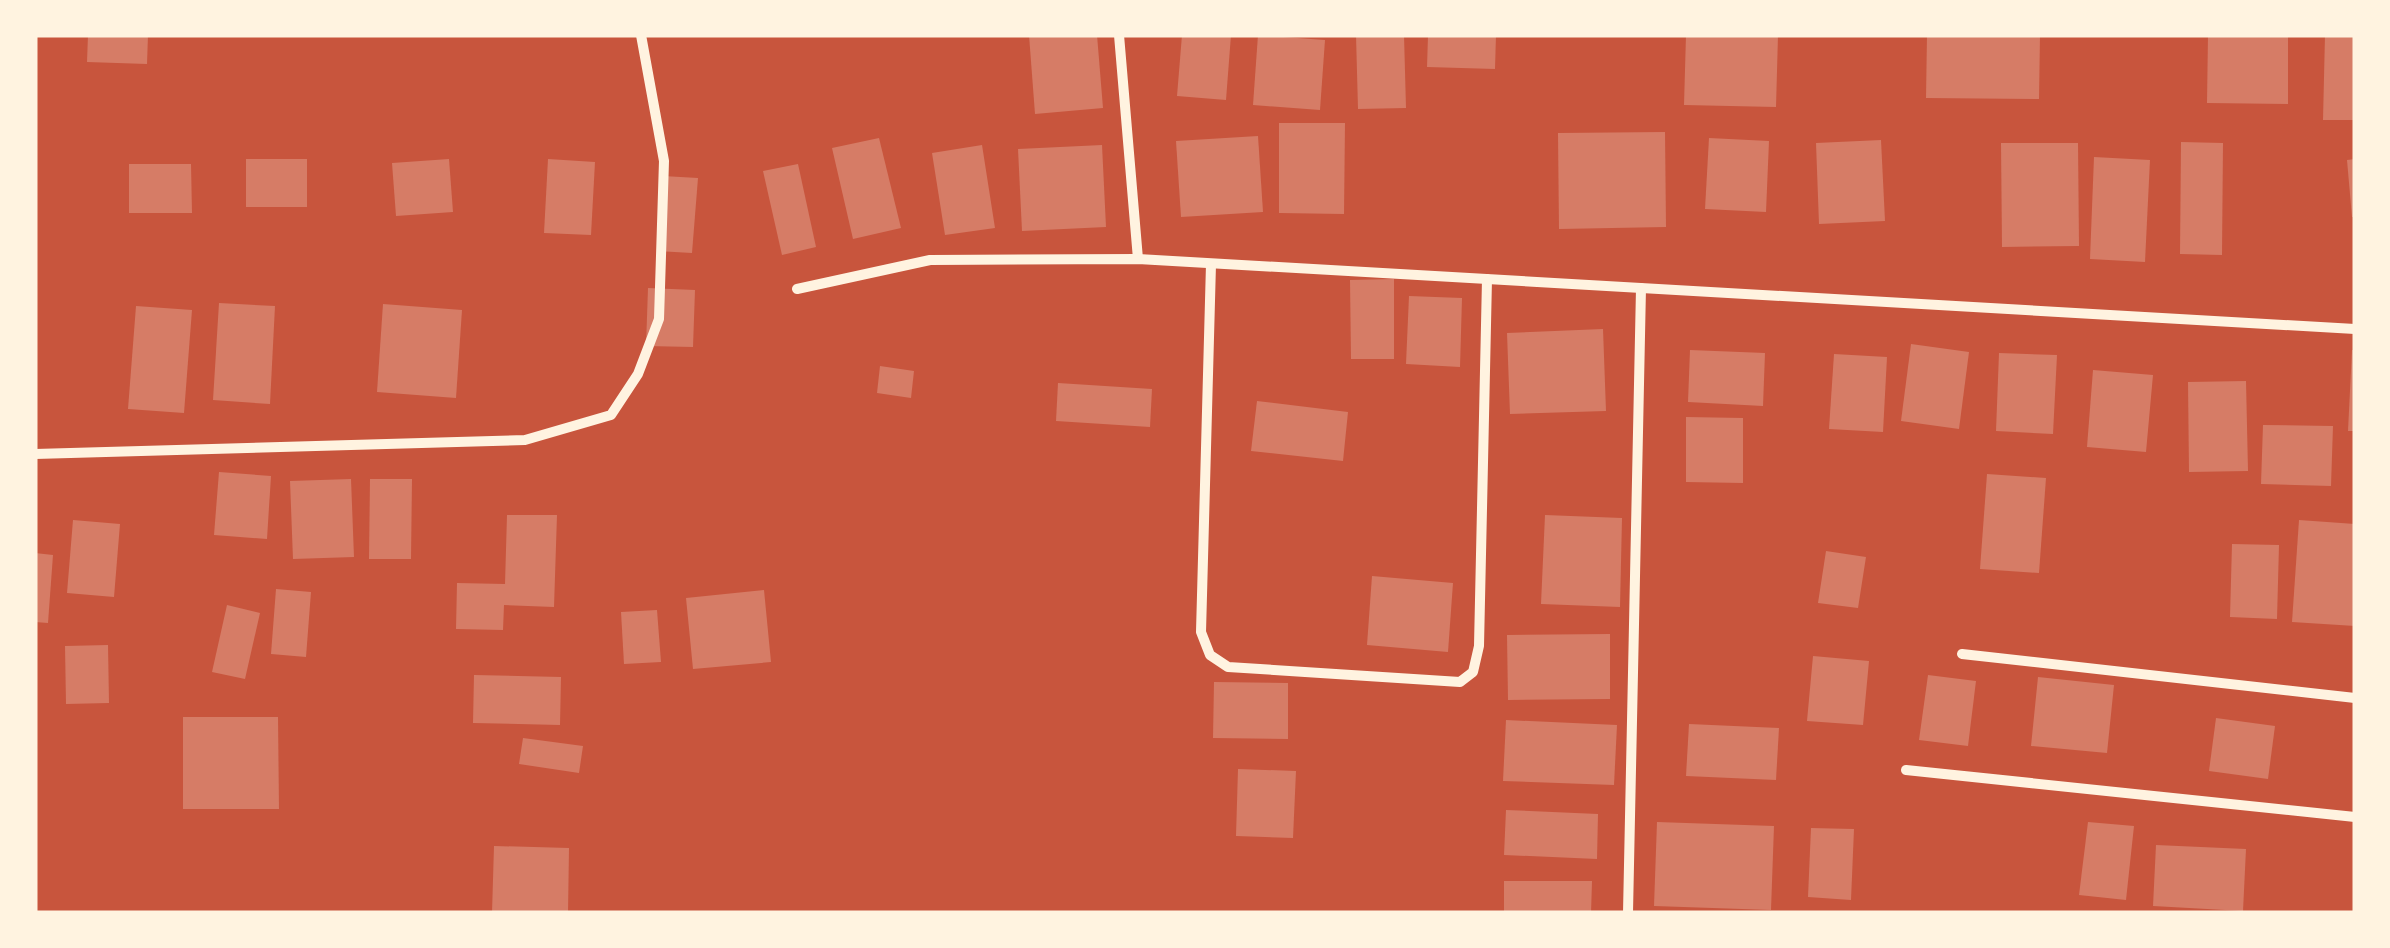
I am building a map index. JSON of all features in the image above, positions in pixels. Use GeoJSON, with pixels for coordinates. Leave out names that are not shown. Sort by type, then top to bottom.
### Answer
{"type":"FeatureCollection","features":[{"type":"Feature","properties":{"kind":"street"},"geometry":{"type":"LineString","coordinates":[[35,454],[526,440],[610,414],[638,374],[659,319],[664,161],[641,35]]}},
{"type":"Feature","properties":{"kind":"street"},"geometry":{"type":"LineString","coordinates":[[1119,35],[1138,260]]}},
{"type":"Feature","properties":{"kind":"street"},"geometry":{"type":"LineString","coordinates":[[797,289],[930,260],[1138,260],[2355,329]]}},
{"type":"Feature","properties":{"kind":"street"},"geometry":{"type":"LineString","coordinates":[[1210,264],[1201,632],[1210,655],[1228,668],[1460,682],[1474,672],[1479,646],[1487,279]]}},
{"type":"Feature","properties":{"kind":"street"},"geometry":{"type":"LineString","coordinates":[[1628,913],[1640,288]]}},
{"type":"Feature","properties":{"kind":"street"},"geometry":{"type":"LineString","coordinates":[[1962,654],[2355,698]]}},
{"type":"Feature","properties":{"kind":"street"},"geometry":{"type":"LineString","coordinates":[[1906,770],[2355,817]]}},
{"type":"Feature","properties":{"kind":"building"},"geometry":{"type":"Polygon","coordinates":[[[88,35],[148,35],[147,64],[87,62],[88,35]]]}},
{"type":"Feature","properties":{"kind":"building"},"geometry":{"type":"Polygon","coordinates":[[[1029,35],[1097,35],[1103,108],[1035,114],[1029,35]]]}},
{"type":"Feature","properties":{"kind":"building"},"geometry":{"type":"Polygon","coordinates":[[[1182,35],[1231,35],[1226,100],[1177,96],[1182,35]]]}},
{"type":"Feature","properties":{"kind":"building"},"geometry":{"type":"Polygon","coordinates":[[[1258,35],[1325,40],[1320,110],[1253,105],[1258,35]]]}},
{"type":"Feature","properties":{"kind":"building"},"geometry":{"type":"Polygon","coordinates":[[[1356,35],[1404,35],[1406,108],[1358,109],[1356,35]]]}},
{"type":"Feature","properties":{"kind":"building"},"geometry":{"type":"Polygon","coordinates":[[[1428,35],[1496,35],[1495,69],[1427,67],[1428,35]]]}},
{"type":"Feature","properties":{"kind":"building"},"geometry":{"type":"Polygon","coordinates":[[[1686,35],[1778,35],[1776,107],[1684,105],[1686,35]]]}},
{"type":"Feature","properties":{"kind":"building"},"geometry":{"type":"Polygon","coordinates":[[[1927,35],[2040,35],[2039,99],[1926,98],[1927,35]]]}},
{"type":"Feature","properties":{"kind":"building"},"geometry":{"type":"Polygon","coordinates":[[[2208,35],[2288,35],[2288,104],[2207,103],[2208,35]]]}},
{"type":"Feature","properties":{"kind":"building"},"geometry":{"type":"Polygon","coordinates":[[[2325,35],[2355,35],[2355,120],[2323,120],[2325,35]]]}},
{"type":"Feature","properties":{"kind":"building"},"geometry":{"type":"Polygon","coordinates":[[[1279,123],[1345,123],[1344,214],[1279,213],[1279,123]]]}},
{"type":"Feature","properties":{"kind":"building"},"geometry":{"type":"Polygon","coordinates":[[[1665,132],[1666,227],[1559,229],[1558,133],[1665,132]]]}},
{"type":"Feature","properties":{"kind":"building"},"geometry":{"type":"Polygon","coordinates":[[[1258,136],[1263,212],[1181,217],[1176,141],[1258,136]]]}},
{"type":"Feature","properties":{"kind":"building"},"geometry":{"type":"Polygon","coordinates":[[[879,138],[901,228],[853,239],[832,148],[879,138]]]}},
{"type":"Feature","properties":{"kind":"building"},"geometry":{"type":"Polygon","coordinates":[[[1709,138],[1769,141],[1766,212],[1705,209],[1709,138]]]}},
{"type":"Feature","properties":{"kind":"building"},"geometry":{"type":"Polygon","coordinates":[[[1881,140],[1885,221],[1819,224],[1816,143],[1881,140]]]}},
{"type":"Feature","properties":{"kind":"building"},"geometry":{"type":"Polygon","coordinates":[[[2181,142],[2223,143],[2222,255],[2180,254],[2181,142]]]}},
{"type":"Feature","properties":{"kind":"building"},"geometry":{"type":"Polygon","coordinates":[[[2001,143],[2078,143],[2079,246],[2002,247],[2001,143]]]}},
{"type":"Feature","properties":{"kind":"building"},"geometry":{"type":"Polygon","coordinates":[[[982,145],[995,228],[945,235],[932,153],[982,145]]]}},
{"type":"Feature","properties":{"kind":"building"},"geometry":{"type":"Polygon","coordinates":[[[1102,145],[1106,227],[1022,231],[1018,149],[1102,145]]]}},
{"type":"Feature","properties":{"kind":"building"},"geometry":{"type":"Polygon","coordinates":[[[2094,157],[2150,160],[2145,262],[2090,259],[2094,157]]]}},
{"type":"Feature","properties":{"kind":"building"},"geometry":{"type":"Polygon","coordinates":[[[246,159],[307,159],[307,207],[246,207],[246,159]]]}},
{"type":"Feature","properties":{"kind":"building"},"geometry":{"type":"Polygon","coordinates":[[[449,159],[453,212],[396,216],[392,163],[449,159]]]}},
{"type":"Feature","properties":{"kind":"building"},"geometry":{"type":"Polygon","coordinates":[[[548,159],[595,162],[591,235],[544,233],[548,159]]]}},
{"type":"Feature","properties":{"kind":"building"},"geometry":{"type":"Polygon","coordinates":[[[2355,159],[2355,217],[2352,217],[2347,160],[2355,159]]]}},
{"type":"Feature","properties":{"kind":"building"},"geometry":{"type":"Polygon","coordinates":[[[129,164],[191,164],[192,213],[129,213],[129,164]]]}},
{"type":"Feature","properties":{"kind":"building"},"geometry":{"type":"Polygon","coordinates":[[[798,164],[816,247],[782,255],[763,171],[798,164]]]}},
{"type":"Feature","properties":{"kind":"building"},"geometry":{"type":"Polygon","coordinates":[[[663,176],[698,178],[692,253],[657,251],[663,176]]]}},
{"type":"Feature","properties":{"kind":"building"},"geometry":{"type":"Polygon","coordinates":[[[1394,279],[1394,359],[1351,359],[1350,280],[1394,279]]]}},
{"type":"Feature","properties":{"kind":"building"},"geometry":{"type":"Polygon","coordinates":[[[648,288],[695,290],[693,347],[646,346],[648,288]]]}},
{"type":"Feature","properties":{"kind":"building"},"geometry":{"type":"Polygon","coordinates":[[[1409,296],[1462,298],[1460,367],[1406,364],[1409,296]]]}},
{"type":"Feature","properties":{"kind":"building"},"geometry":{"type":"Polygon","coordinates":[[[219,303],[275,306],[270,404],[213,400],[219,303]]]}},
{"type":"Feature","properties":{"kind":"building"},"geometry":{"type":"Polygon","coordinates":[[[383,304],[462,310],[456,398],[377,392],[383,304]]]}},
{"type":"Feature","properties":{"kind":"building"},"geometry":{"type":"Polygon","coordinates":[[[136,306],[192,310],[184,413],[128,409],[136,306]]]}},
{"type":"Feature","properties":{"kind":"building"},"geometry":{"type":"Polygon","coordinates":[[[1603,329],[1606,411],[1510,414],[1507,333],[1603,329]]]}},
{"type":"Feature","properties":{"kind":"building"},"geometry":{"type":"Polygon","coordinates":[[[1911,344],[1969,352],[1959,429],[1901,421],[1911,344]]]}},
{"type":"Feature","properties":{"kind":"building"},"geometry":{"type":"Polygon","coordinates":[[[1690,350],[1765,353],[1763,406],[1688,402],[1690,350]]]}},
{"type":"Feature","properties":{"kind":"building"},"geometry":{"type":"Polygon","coordinates":[[[2352,350],[2355,431],[2348,431],[2352,350]]]}},
{"type":"Feature","properties":{"kind":"building"},"geometry":{"type":"Polygon","coordinates":[[[1999,353],[2057,355],[2053,434],[1996,431],[1999,353]]]}},
{"type":"Feature","properties":{"kind":"building"},"geometry":{"type":"Polygon","coordinates":[[[1834,354],[1887,357],[1883,432],[1829,429],[1834,354]]]}},
{"type":"Feature","properties":{"kind":"building"},"geometry":{"type":"Polygon","coordinates":[[[880,366],[914,371],[911,398],[877,393],[880,366]]]}},
{"type":"Feature","properties":{"kind":"building"},"geometry":{"type":"Polygon","coordinates":[[[2093,370],[2153,375],[2146,452],[2087,447],[2093,370]]]}},
{"type":"Feature","properties":{"kind":"building"},"geometry":{"type":"Polygon","coordinates":[[[2246,381],[2248,471],[2189,472],[2188,382],[2246,381]]]}},
{"type":"Feature","properties":{"kind":"building"},"geometry":{"type":"Polygon","coordinates":[[[1058,383],[1152,389],[1150,427],[1056,421],[1058,383]]]}},
{"type":"Feature","properties":{"kind":"building"},"geometry":{"type":"Polygon","coordinates":[[[1257,401],[1348,412],[1343,461],[1251,451],[1257,401]]]}},
{"type":"Feature","properties":{"kind":"building"},"geometry":{"type":"Polygon","coordinates":[[[1686,417],[1743,418],[1743,483],[1686,482],[1686,417]]]}},
{"type":"Feature","properties":{"kind":"building"},"geometry":{"type":"Polygon","coordinates":[[[2263,425],[2333,426],[2331,486],[2261,484],[2263,425]]]}},
{"type":"Feature","properties":{"kind":"building"},"geometry":{"type":"Polygon","coordinates":[[[219,472],[271,476],[267,539],[214,535],[219,472]]]}},
{"type":"Feature","properties":{"kind":"building"},"geometry":{"type":"Polygon","coordinates":[[[1987,474],[2046,478],[2039,573],[1980,569],[1987,474]]]}},
{"type":"Feature","properties":{"kind":"building"},"geometry":{"type":"Polygon","coordinates":[[[351,479],[354,557],[293,559],[290,481],[351,479]]]}},
{"type":"Feature","properties":{"kind":"building"},"geometry":{"type":"Polygon","coordinates":[[[370,479],[412,479],[411,559],[369,559],[370,479]]]}},
{"type":"Feature","properties":{"kind":"building"},"geometry":{"type":"Polygon","coordinates":[[[507,515],[557,515],[554,607],[504,605],[503,630],[456,629],[457,583],[505,584],[507,515]]]}},
{"type":"Feature","properties":{"kind":"building"},"geometry":{"type":"Polygon","coordinates":[[[1545,515],[1622,518],[1620,607],[1541,604],[1545,515]]]}},
{"type":"Feature","properties":{"kind":"building"},"geometry":{"type":"Polygon","coordinates":[[[73,520],[120,524],[114,597],[67,593],[73,520]]]}},
{"type":"Feature","properties":{"kind":"building"},"geometry":{"type":"Polygon","coordinates":[[[2299,520],[2355,524],[2355,626],[2292,622],[2299,520]]]}},
{"type":"Feature","properties":{"kind":"building"},"geometry":{"type":"Polygon","coordinates":[[[2232,544],[2279,545],[2277,619],[2230,617],[2232,544]]]}},
{"type":"Feature","properties":{"kind":"building"},"geometry":{"type":"Polygon","coordinates":[[[1826,551],[1866,557],[1858,608],[1818,603],[1826,551]]]}},
{"type":"Feature","properties":{"kind":"building"},"geometry":{"type":"Polygon","coordinates":[[[35,553],[53,555],[48,623],[35,622],[35,553]]]}},
{"type":"Feature","properties":{"kind":"building"},"geometry":{"type":"Polygon","coordinates":[[[1372,576],[1453,583],[1448,652],[1367,645],[1372,576]]]}},
{"type":"Feature","properties":{"kind":"building"},"geometry":{"type":"Polygon","coordinates":[[[276,589],[311,592],[306,657],[271,654],[276,589]]]}},
{"type":"Feature","properties":{"kind":"building"},"geometry":{"type":"Polygon","coordinates":[[[764,590],[771,662],[693,669],[686,598],[764,590]]]}},
{"type":"Feature","properties":{"kind":"building"},"geometry":{"type":"Polygon","coordinates":[[[227,605],[260,613],[245,679],[212,672],[227,605]]]}},
{"type":"Feature","properties":{"kind":"building"},"geometry":{"type":"Polygon","coordinates":[[[657,610],[661,662],[624,664],[621,612],[657,610]]]}},
{"type":"Feature","properties":{"kind":"building"},"geometry":{"type":"Polygon","coordinates":[[[1610,634],[1610,699],[1508,700],[1507,635],[1610,634]]]}},
{"type":"Feature","properties":{"kind":"building"},"geometry":{"type":"Polygon","coordinates":[[[108,645],[109,703],[66,704],[65,646],[108,645]]]}},
{"type":"Feature","properties":{"kind":"building"},"geometry":{"type":"Polygon","coordinates":[[[1813,656],[1869,661],[1863,725],[1807,721],[1813,656]]]}},
{"type":"Feature","properties":{"kind":"building"},"geometry":{"type":"Polygon","coordinates":[[[474,675],[561,677],[560,725],[473,723],[474,675]]]}},
{"type":"Feature","properties":{"kind":"building"},"geometry":{"type":"Polygon","coordinates":[[[1928,675],[1976,681],[1968,746],[1919,740],[1928,675]]]}},
{"type":"Feature","properties":{"kind":"building"},"geometry":{"type":"Polygon","coordinates":[[[2038,677],[2114,685],[2107,753],[2031,746],[2038,677]]]}},
{"type":"Feature","properties":{"kind":"building"},"geometry":{"type":"Polygon","coordinates":[[[1214,682],[1288,683],[1288,739],[1213,738],[1214,682]]]}},
{"type":"Feature","properties":{"kind":"building"},"geometry":{"type":"Polygon","coordinates":[[[183,717],[278,717],[279,809],[183,809],[183,717]]]}},
{"type":"Feature","properties":{"kind":"building"},"geometry":{"type":"Polygon","coordinates":[[[2216,718],[2275,726],[2268,779],[2209,771],[2216,718]]]}},
{"type":"Feature","properties":{"kind":"building"},"geometry":{"type":"Polygon","coordinates":[[[1506,720],[1617,725],[1614,785],[1503,781],[1506,720]]]}},
{"type":"Feature","properties":{"kind":"building"},"geometry":{"type":"Polygon","coordinates":[[[1689,724],[1779,728],[1776,780],[1686,776],[1689,724]]]}},
{"type":"Feature","properties":{"kind":"building"},"geometry":{"type":"Polygon","coordinates":[[[523,738],[583,746],[579,773],[519,764],[523,738]]]}},
{"type":"Feature","properties":{"kind":"building"},"geometry":{"type":"Polygon","coordinates":[[[1238,769],[1296,771],[1293,838],[1236,836],[1238,769]]]}},
{"type":"Feature","properties":{"kind":"building"},"geometry":{"type":"Polygon","coordinates":[[[1506,810],[1598,814],[1597,859],[1504,855],[1506,810]]]}},
{"type":"Feature","properties":{"kind":"building"},"geometry":{"type":"Polygon","coordinates":[[[1657,822],[1774,826],[1771,910],[1654,906],[1657,822]]]}},
{"type":"Feature","properties":{"kind":"building"},"geometry":{"type":"Polygon","coordinates":[[[2088,822],[2134,826],[2126,900],[2079,895],[2088,822]]]}},
{"type":"Feature","properties":{"kind":"building"},"geometry":{"type":"Polygon","coordinates":[[[1811,828],[1854,829],[1851,900],[1808,897],[1811,828]]]}},
{"type":"Feature","properties":{"kind":"building"},"geometry":{"type":"Polygon","coordinates":[[[2156,845],[2246,849],[2243,911],[2153,906],[2156,845]]]}},
{"type":"Feature","properties":{"kind":"building"},"geometry":{"type":"Polygon","coordinates":[[[494,846],[569,848],[568,913],[492,913],[494,846]]]}},
{"type":"Feature","properties":{"kind":"building"},"geometry":{"type":"Polygon","coordinates":[[[1504,881],[1592,881],[1591,913],[1504,913],[1504,881]]]}}]}
